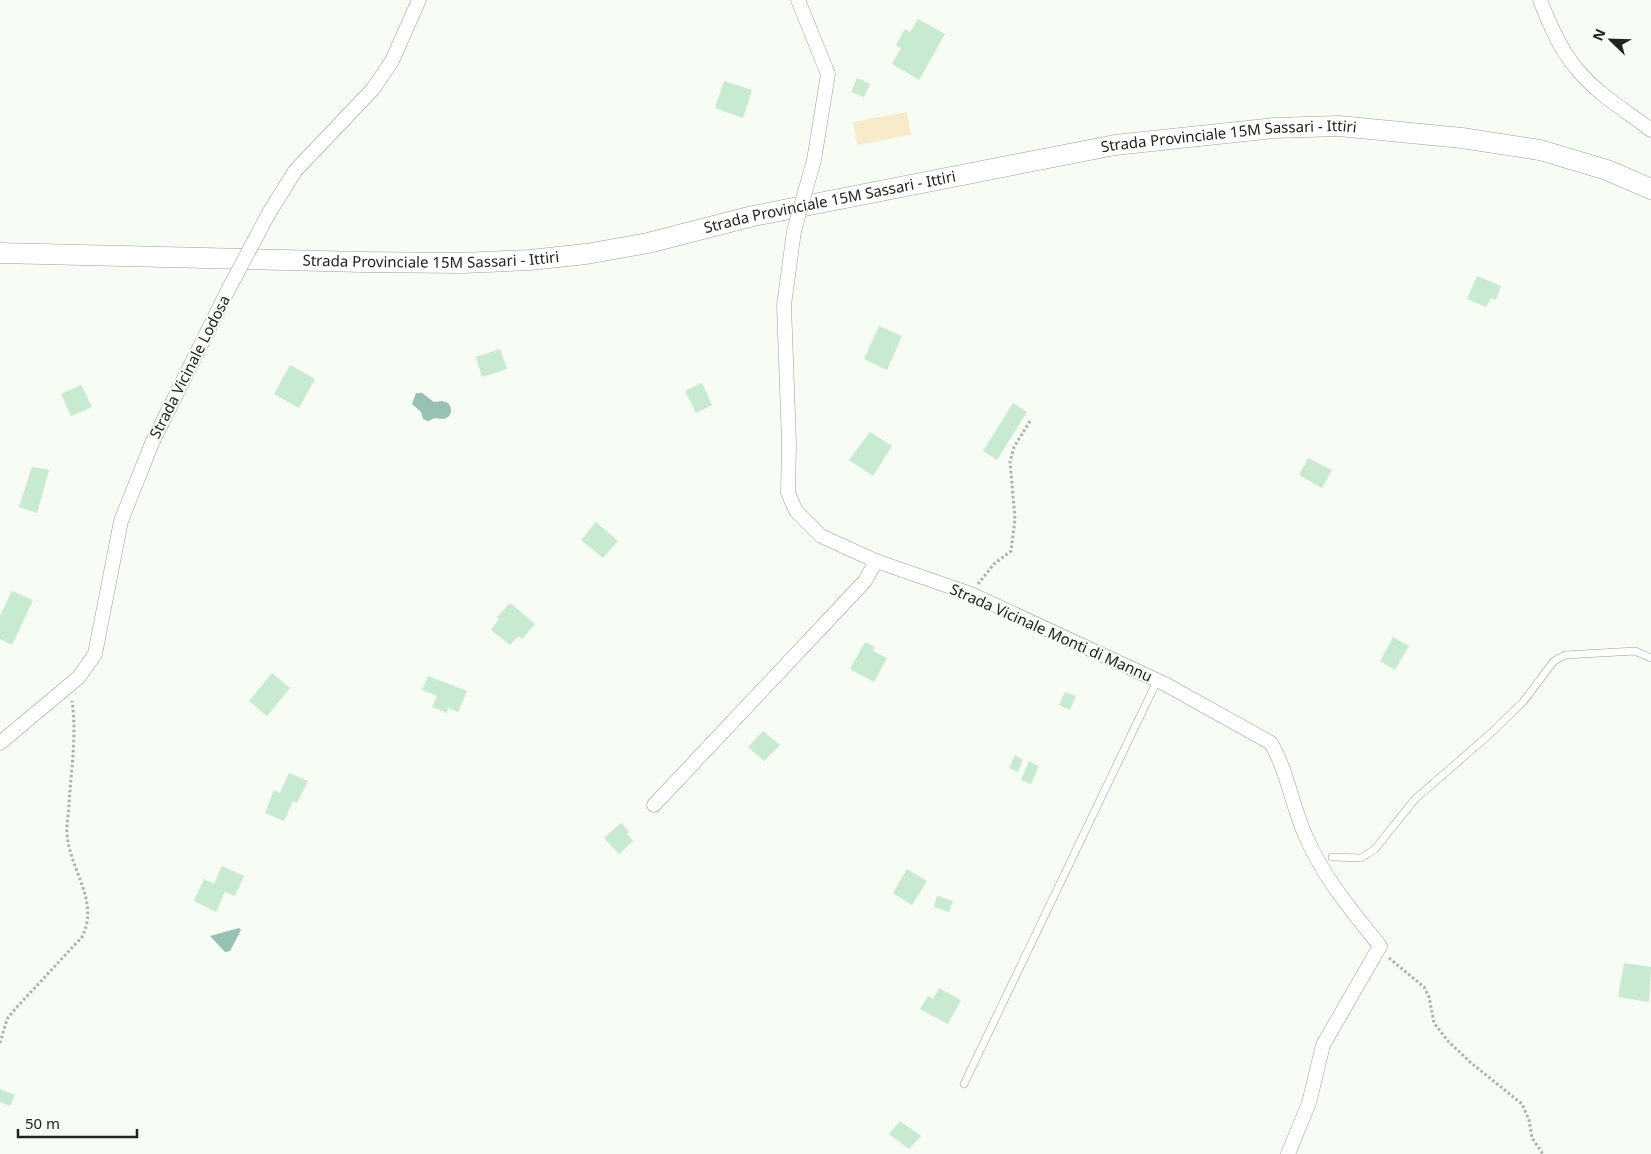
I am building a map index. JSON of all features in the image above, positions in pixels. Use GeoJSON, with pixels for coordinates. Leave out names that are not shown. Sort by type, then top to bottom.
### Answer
{"type":"FeatureCollection","features":[{"type":"Feature","properties":{"kind":"main road","name":"Strada Provinciale 15M Sassari - Ittiri"},"geometry":{"type":"LineString","coordinates":[[0,253],[362,262],[462,263],[530,260],[586,254],[648,243],[753,216],[1115,145],[1274,128],[1339,126],[1462,138],[1530,149],[1607,170],[1651,189]]}},
{"type":"Feature","properties":{"kind":"street","name":"Strada Vicinale Lodosa"},"geometry":{"type":"LineString","coordinates":[[0,743],[69,686],[95,654],[121,521],[152,443],[228,290],[269,213],[295,171],[373,89],[392,61],[419,0]]}},
{"type":"Feature","properties":{"kind":"street","name":"Strada Vicinale Monti di Mannu"},"geometry":{"type":"LineString","coordinates":[[798,0],[828,74],[814,160],[794,231],[784,305],[789,443],[788,493],[796,511],[821,536],[876,561],[971,594],[1157,681],[1271,743],[1281,760],[1306,836],[1318,861],[1333,886],[1380,946]]}},
{"type":"Feature","properties":{"kind":"street"},"geometry":{"type":"LineString","coordinates":[[1540,0],[1550,25],[1576,68],[1601,92],[1651,130]]}},
{"type":"Feature","properties":{"kind":"street"},"geometry":{"type":"LineString","coordinates":[[654,805],[865,580],[876,561]]}},
{"type":"Feature","properties":{"kind":"street"},"geometry":{"type":"LineString","coordinates":[[1288,1154],[1308,1103],[1323,1045],[1380,946]]}},
{"type":"Feature","properties":{"kind":"lane"},"geometry":{"type":"LineString","coordinates":[[1332,857],[1361,858],[1375,849],[1415,799],[1490,734],[1523,702],[1554,661],[1566,655],[1635,651],[1651,658]]}},
{"type":"Feature","properties":{"kind":"lane"},"geometry":{"type":"LineString","coordinates":[[964,1084],[1157,681]]}},
{"type":"Feature","properties":{"kind":"path"},"geometry":{"type":"LineString","coordinates":[[971,594],[985,574],[1011,551],[1015,520],[1010,462],[1014,447],[1030,421]]}},
{"type":"Feature","properties":{"kind":"path"},"geometry":{"type":"LineString","coordinates":[[0,1043],[7,1019],[26,996],[82,937],[87,927],[88,902],[75,867],[67,835],[74,727],[69,686]]}},
{"type":"Feature","properties":{"kind":"path"},"geometry":{"type":"LineString","coordinates":[[1380,946],[1393,963],[1424,986],[1429,997],[1434,1024],[1448,1041],[1470,1062],[1522,1104],[1529,1120],[1532,1138],[1543,1154]]}},
{"type":"Feature","properties":{"kind":"shaded area"},"geometry":{"type":"Polygon","coordinates":[[[907,112],[911,135],[857,145],[853,122],[907,112]]]}},
{"type":"Feature","properties":{"kind":"water"},"geometry":{"type":"Polygon","coordinates":[[[416,393],[422,393],[434,402],[442,401],[448,403],[451,410],[450,414],[444,419],[435,418],[428,421],[423,419],[421,412],[412,404],[416,393]]]}},
{"type":"Feature","properties":{"kind":"water"},"geometry":{"type":"Polygon","coordinates":[[[239,928],[241,930],[230,951],[225,952],[210,936],[239,928]]]}},
{"type":"Feature","properties":{"kind":"building"},"geometry":{"type":"Polygon","coordinates":[[[918,19],[945,34],[919,80],[892,64],[901,48],[896,45],[905,29],[910,32],[918,19]]]}},
{"type":"Feature","properties":{"kind":"building"},"geometry":{"type":"Polygon","coordinates":[[[857,78],[870,84],[864,97],[851,92],[857,78]]]}},
{"type":"Feature","properties":{"kind":"building"},"geometry":{"type":"Polygon","coordinates":[[[724,81],[752,90],[743,118],[715,108],[724,81]]]}},
{"type":"Feature","properties":{"kind":"building"},"geometry":{"type":"Polygon","coordinates":[[[1477,276],[1501,286],[1496,300],[1491,298],[1486,307],[1467,299],[1477,276]]]}},
{"type":"Feature","properties":{"kind":"building"},"geometry":{"type":"Polygon","coordinates":[[[879,326],[902,336],[887,370],[864,359],[879,326]]]}},
{"type":"Feature","properties":{"kind":"building"},"geometry":{"type":"Polygon","coordinates":[[[500,349],[507,369],[482,377],[476,357],[500,349]]]}},
{"type":"Feature","properties":{"kind":"building"},"geometry":{"type":"Polygon","coordinates":[[[290,365],[315,379],[299,408],[274,394],[290,365]]]}},
{"type":"Feature","properties":{"kind":"building"},"geometry":{"type":"Polygon","coordinates":[[[702,383],[712,405],[696,413],[685,391],[702,383]]]}},
{"type":"Feature","properties":{"kind":"building"},"geometry":{"type":"Polygon","coordinates":[[[81,385],[92,407],[71,416],[61,394],[81,385]]]}},
{"type":"Feature","properties":{"kind":"building"},"geometry":{"type":"Polygon","coordinates":[[[1013,403],[1027,412],[997,460],[983,451],[1013,403]]]}},
{"type":"Feature","properties":{"kind":"building"},"geometry":{"type":"Polygon","coordinates":[[[870,432],[892,446],[873,476],[849,460],[870,432]]]}},
{"type":"Feature","properties":{"kind":"building"},"geometry":{"type":"Polygon","coordinates":[[[1308,458],[1332,470],[1322,488],[1299,475],[1308,458]]]}},
{"type":"Feature","properties":{"kind":"building"},"geometry":{"type":"Polygon","coordinates":[[[32,467],[49,470],[37,513],[19,507],[32,467]]]}},
{"type":"Feature","properties":{"kind":"building"},"geometry":{"type":"Polygon","coordinates":[[[596,522],[618,541],[603,558],[581,540],[596,522]]]}},
{"type":"Feature","properties":{"kind":"building"},"geometry":{"type":"Polygon","coordinates":[[[12,591],[33,600],[12,645],[0,639],[0,616],[12,591]]]}},
{"type":"Feature","properties":{"kind":"building"},"geometry":{"type":"Polygon","coordinates":[[[510,603],[535,624],[522,639],[518,636],[510,645],[491,630],[499,619],[497,617],[510,603]]]}},
{"type":"Feature","properties":{"kind":"building"},"geometry":{"type":"Polygon","coordinates":[[[1393,637],[1409,646],[1395,670],[1380,661],[1393,637]]]}},
{"type":"Feature","properties":{"kind":"building"},"geometry":{"type":"Polygon","coordinates":[[[865,642],[875,647],[873,651],[887,658],[874,682],[850,669],[865,642]]]}},
{"type":"Feature","properties":{"kind":"building"},"geometry":{"type":"Polygon","coordinates":[[[272,673],[290,688],[267,716],[249,701],[272,673]]]}},
{"type":"Feature","properties":{"kind":"building"},"geometry":{"type":"Polygon","coordinates":[[[428,676],[467,691],[458,712],[448,708],[447,713],[432,707],[437,696],[422,690],[428,676]]]}},
{"type":"Feature","properties":{"kind":"building"},"geometry":{"type":"Polygon","coordinates":[[[1065,692],[1076,696],[1070,710],[1059,705],[1065,692]]]}},
{"type":"Feature","properties":{"kind":"building"},"geometry":{"type":"Polygon","coordinates":[[[763,731],[780,745],[764,761],[748,747],[763,731]]]}},
{"type":"Feature","properties":{"kind":"building"},"geometry":{"type":"Polygon","coordinates":[[[1015,755],[1023,760],[1018,772],[1009,768],[1015,755]]]}},
{"type":"Feature","properties":{"kind":"building"},"geometry":{"type":"Polygon","coordinates":[[[1029,761],[1039,766],[1031,784],[1021,780],[1029,761]]]}},
{"type":"Feature","properties":{"kind":"building"},"geometry":{"type":"Polygon","coordinates":[[[289,773],[308,781],[297,803],[293,801],[284,821],[265,813],[274,790],[280,793],[289,773]]]}},
{"type":"Feature","properties":{"kind":"building"},"geometry":{"type":"Polygon","coordinates":[[[621,823],[629,832],[627,834],[633,841],[619,854],[604,838],[621,823]]]}},
{"type":"Feature","properties":{"kind":"building"},"geometry":{"type":"Polygon","coordinates":[[[222,866],[244,876],[235,896],[225,892],[216,912],[194,901],[204,879],[214,884],[222,866]]]}},
{"type":"Feature","properties":{"kind":"building"},"geometry":{"type":"Polygon","coordinates":[[[907,869],[927,881],[912,905],[893,893],[907,869]]]}},
{"type":"Feature","properties":{"kind":"building"},"geometry":{"type":"Polygon","coordinates":[[[937,896],[953,901],[949,912],[934,907],[937,896]]]}},
{"type":"Feature","properties":{"kind":"building"},"geometry":{"type":"Polygon","coordinates":[[[1624,963],[1651,967],[1649,1002],[1618,997],[1624,963]]]}},
{"type":"Feature","properties":{"kind":"building"},"geometry":{"type":"Polygon","coordinates":[[[939,988],[961,1000],[948,1024],[920,1009],[928,996],[933,999],[939,988]]]}},
{"type":"Feature","properties":{"kind":"building"},"geometry":{"type":"Polygon","coordinates":[[[0,1089],[15,1095],[10,1106],[0,1102],[0,1089]]]}},
{"type":"Feature","properties":{"kind":"building"},"geometry":{"type":"Polygon","coordinates":[[[900,1121],[921,1136],[909,1149],[889,1134],[900,1121]]]}}]}
